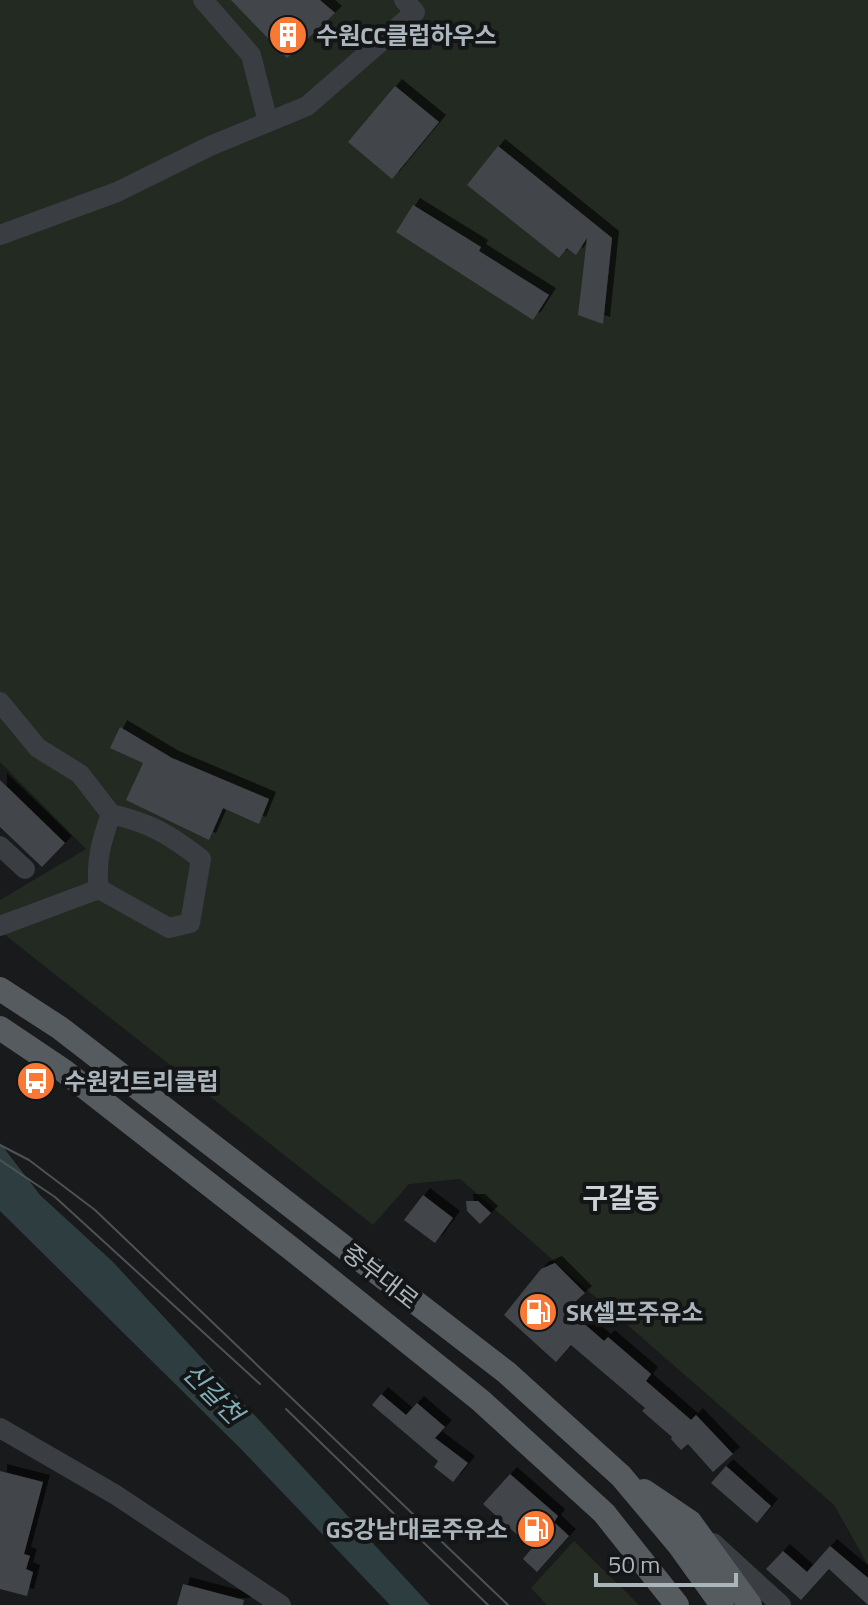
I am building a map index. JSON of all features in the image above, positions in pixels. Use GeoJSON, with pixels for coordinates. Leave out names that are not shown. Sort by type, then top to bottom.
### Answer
{"type":"FeatureCollection","features":[{"type":"Feature","properties":{"kind":"main road","name":"중부대로"},"geometry":{"type":"LineString","coordinates":[[0,989],[60,1028],[506,1372],[621,1476],[679,1545],[722,1605]]}},
{"type":"Feature","properties":{"kind":"main road","name":"중부대로"},"geometry":{"type":"LineString","coordinates":[[0,1028],[100,1099],[480,1400],[604,1513],[677,1605]]}},
{"type":"Feature","properties":{"kind":"main road"},"geometry":{"type":"LineString","coordinates":[[621,1476],[690,1522],[750,1605]]}},
{"type":"Feature","properties":{"kind":"street"},"geometry":{"type":"LineString","coordinates":[[203,0],[251,55],[268,122]]}},
{"type":"Feature","properties":{"kind":"street"},"geometry":{"type":"LineString","coordinates":[[0,235],[117,192],[210,146],[307,106],[409,6]]}},
{"type":"Feature","properties":{"kind":"street"},"geometry":{"type":"LineString","coordinates":[[0,702],[38,748],[80,774],[111,814],[138,820],[172,836],[201,859],[190,923],[169,928],[99,889],[0,926]]}},
{"type":"Feature","properties":{"kind":"street"},"geometry":{"type":"LineString","coordinates":[[99,889],[96,872],[101,840],[111,814]]}},
{"type":"Feature","properties":{"kind":"street"},"geometry":{"type":"LineString","coordinates":[[0,846],[25,869]]}},
{"type":"Feature","properties":{"kind":"street"},"geometry":{"type":"LineString","coordinates":[[0,1428],[116,1495],[281,1605]]}},
{"type":"Feature","properties":{"kind":"street"},"geometry":{"type":"LineString","coordinates":[[690,1522],[781,1605]]}},
{"type":"Feature","properties":{"kind":"shaded area"},"geometry":{"type":"Polygon","coordinates":[[[0,0],[868,0],[868,1565],[834,1505],[460,1179],[409,1184],[373,1225],[0,931],[0,900],[86,849],[0,762],[0,0]]]}},
{"type":"Feature","properties":{"kind":"shaded area"},"geometry":{"type":"Polygon","coordinates":[[[574,1541],[639,1605],[547,1605],[531,1588],[574,1541]]]}},
{"type":"Feature","properties":{"kind":"water","name":"신갈천"},"geometry":{"type":"Polygon","coordinates":[[[0,1143],[40,1195],[113,1262],[430,1605],[390,1605],[240,1448],[0,1211],[0,1143]]]}},
{"type":"Feature","properties":{"kind":"building","name":"수원CC클럽하우스"},"geometry":{"type":"Polygon","coordinates":[[[231,0],[320,0],[335,13],[287,58],[231,0]]]}},
{"type":"Feature","properties":{"kind":"building"},"geometry":{"type":"Polygon","coordinates":[[[395,86],[439,122],[392,179],[348,142],[395,86]]]}},
{"type":"Feature","properties":{"kind":"building"},"geometry":{"type":"Polygon","coordinates":[[[498,146],[612,238],[603,324],[578,315],[587,238],[576,255],[567,248],[559,258],[467,185],[498,146]]]}},
{"type":"Feature","properties":{"kind":"building"},"geometry":{"type":"Polygon","coordinates":[[[413,205],[481,247],[479,251],[549,295],[533,320],[396,232],[413,205]]]}},
{"type":"Feature","properties":{"kind":"building"},"geometry":{"type":"Polygon","coordinates":[[[120,727],[172,758],[269,799],[259,824],[223,808],[209,840],[126,800],[143,763],[110,748],[120,727]]]}},
{"type":"Feature","properties":{"kind":"building"},"geometry":{"type":"Polygon","coordinates":[[[0,780],[65,843],[42,867],[0,827],[0,780]]]}},
{"type":"Feature","properties":{"kind":"building"},"geometry":{"type":"Polygon","coordinates":[[[423,1195],[453,1218],[435,1243],[404,1220],[423,1195]]]}},
{"type":"Feature","properties":{"kind":"building"},"geometry":{"type":"Polygon","coordinates":[[[466,1201],[478,1201],[491,1213],[480,1224],[467,1211],[466,1201]]]}},
{"type":"Feature","properties":{"kind":"building"},"geometry":{"type":"Polygon","coordinates":[[[555,1263],[585,1293],[567,1309],[604,1341],[608,1337],[651,1374],[646,1381],[691,1420],[696,1415],[733,1454],[713,1472],[688,1444],[681,1450],[672,1437],[642,1411],[645,1408],[571,1345],[556,1362],[504,1315],[541,1269],[555,1263]]]}},
{"type":"Feature","properties":{"kind":"building"},"geometry":{"type":"Polygon","coordinates":[[[381,1394],[406,1415],[417,1403],[445,1427],[435,1438],[468,1463],[453,1482],[434,1467],[438,1461],[372,1405],[381,1394]]]}},
{"type":"Feature","properties":{"kind":"building"},"geometry":{"type":"Polygon","coordinates":[[[726,1466],[771,1506],[757,1523],[711,1483],[726,1466]]]}},
{"type":"Feature","properties":{"kind":"building"},"geometry":{"type":"Polygon","coordinates":[[[0,1471],[43,1482],[24,1554],[30,1556],[26,1569],[33,1572],[27,1596],[0,1589],[0,1471]]]}},
{"type":"Feature","properties":{"kind":"building","name":"GS강남대로주유소"},"geometry":{"type":"Polygon","coordinates":[[[510,1474],[558,1516],[554,1522],[569,1536],[537,1572],[523,1559],[532,1548],[483,1504],[510,1474]]]}},
{"type":"Feature","properties":{"kind":"building"},"geometry":{"type":"Polygon","coordinates":[[[830,1546],[868,1578],[868,1605],[829,1569],[801,1600],[766,1569],[783,1551],[807,1572],[830,1546]]]}},
{"type":"Feature","properties":{"kind":"building"},"geometry":{"type":"Polygon","coordinates":[[[183,1584],[244,1600],[243,1605],[177,1605],[183,1584]]]}},
{"type":"Feature","properties":{"kind":"tram line"},"geometry":{"type":"LineString","coordinates":[[0,1145],[29,1160],[95,1210],[508,1605]]}},
{"type":"Feature","properties":{"kind":"tram line"},"geometry":{"type":"LineString","coordinates":[[0,1160],[55,1197],[260,1384]]}},
{"type":"Feature","properties":{"kind":"tram line"},"geometry":{"type":"LineString","coordinates":[[286,1409],[488,1605]]}},
{"type":"Feature","properties":{"kind":"place","name":"수원CC클럽하우스"},"geometry":{"type":"Point","coordinates":[288,35]}},
{"type":"Feature","properties":{"kind":"place","name":"수원컨트리클럽"},"geometry":{"type":"Point","coordinates":[36,1081]}},
{"type":"Feature","properties":{"kind":"place","name":"SK셀프주유소"},"geometry":{"type":"Point","coordinates":[538,1312]}},
{"type":"Feature","properties":{"kind":"place","name":"GS강남대로주유소"},"geometry":{"type":"Point","coordinates":[536,1529]}},
{"type":"Feature","properties":{"kind":"district","name":"구갈동"},"geometry":{"type":"Point","coordinates":[621,1197]}}]}
